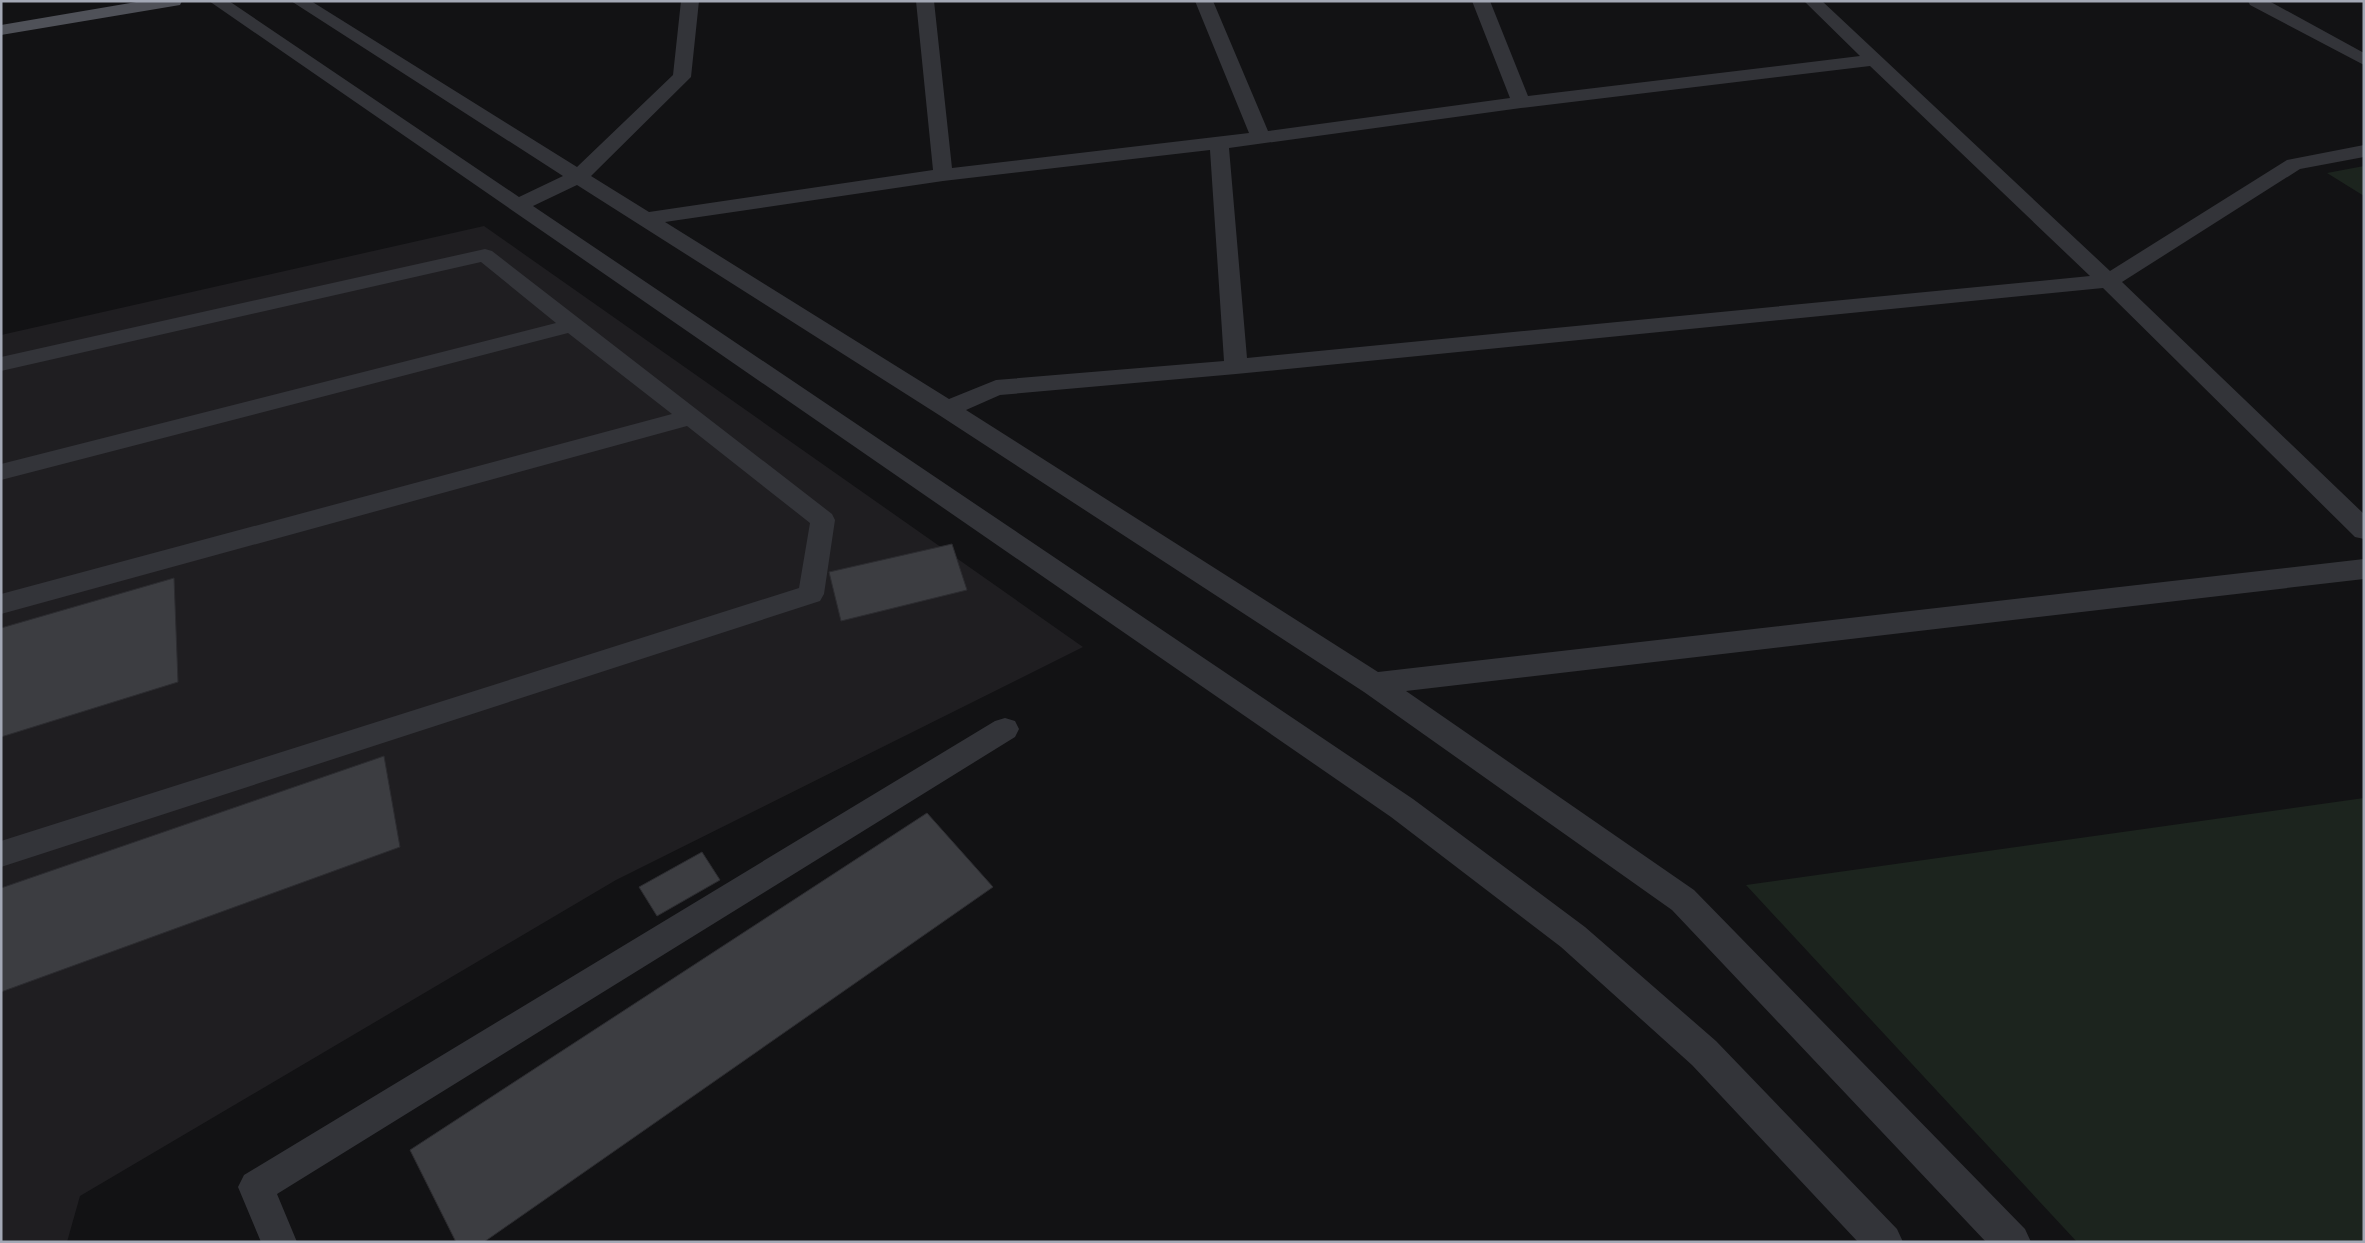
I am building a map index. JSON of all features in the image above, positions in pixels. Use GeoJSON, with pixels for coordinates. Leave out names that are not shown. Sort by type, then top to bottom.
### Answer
{"type":"FeatureCollection","features":[{"type":"Feature","properties":{"kind":"main road"},"geometry":{"type":"LineString","coordinates":[[1,30],[174,1]]}},
{"type":"Feature","properties":{"kind":"street"},"geometry":{"type":"LineString","coordinates":[[217,1],[1402,808],[1573,937],[1704,1053],[1884,1242]]}},
{"type":"Feature","properties":{"kind":"street"},"geometry":{"type":"LineString","coordinates":[[299,1],[947,409],[1374,684],[1683,900],[2012,1242]]}},
{"type":"Feature","properties":{"kind":"street"},"geometry":{"type":"LineString","coordinates":[[518,206],[579,176],[682,77],[690,1]]}},
{"type":"Feature","properties":{"kind":"street"},"geometry":{"type":"LineString","coordinates":[[925,1],[943,175]]}},
{"type":"Feature","properties":{"kind":"street"},"geometry":{"type":"LineString","coordinates":[[1204,1],[1261,138]]}},
{"type":"Feature","properties":{"kind":"street"},"geometry":{"type":"LineString","coordinates":[[1481,1],[1521,102]]}},
{"type":"Feature","properties":{"kind":"street"},"geometry":{"type":"LineString","coordinates":[[1812,1],[2108,280],[2364,530]]}},
{"type":"Feature","properties":{"kind":"street"},"geometry":{"type":"LineString","coordinates":[[2256,1],[2364,60]]}},
{"type":"Feature","properties":{"kind":"street"},"geometry":{"type":"LineString","coordinates":[[643,219],[943,175],[1261,138],[1521,102],[1876,60]]}},
{"type":"Feature","properties":{"kind":"street"},"geometry":{"type":"LineString","coordinates":[[1219,143],[1236,367]]}},
{"type":"Feature","properties":{"kind":"street"},"geometry":{"type":"LineString","coordinates":[[947,409],[996,388],[1236,367],[2108,280],[2294,164],[2364,151]]}},
{"type":"Feature","properties":{"kind":"street"},"geometry":{"type":"LineString","coordinates":[[1374,684],[2364,569]]}},
{"type":"Feature","properties":{"kind":"lane"},"geometry":{"type":"LineString","coordinates":[[1,364],[485,255],[823,520],[811,594],[1,854]]}},
{"type":"Feature","properties":{"kind":"lane"},"geometry":{"type":"LineString","coordinates":[[1,472],[572,325]]}},
{"type":"Feature","properties":{"kind":"lane"},"geometry":{"type":"LineString","coordinates":[[1,604],[691,417]]}},
{"type":"Feature","properties":{"kind":"lane"},"geometry":{"type":"LineString","coordinates":[[279,1242],[256,1187],[1005,729]]}},
{"type":"Feature","properties":{"kind":"shaded area"},"geometry":{"type":"Polygon","coordinates":[[[2364,166],[2364,196],[2327,173],[2364,166]]]}},
{"type":"Feature","properties":{"kind":"shaded area"},"geometry":{"type":"Polygon","coordinates":[[[484,226],[1083,647],[616,880],[80,1196],[67,1242],[1,1242],[1,335],[484,226]]]}},
{"type":"Feature","properties":{"kind":"shaded area"},"geometry":{"type":"Polygon","coordinates":[[[2364,798],[2364,1242],[2077,1242],[1746,885],[2364,798]]]}},
{"type":"Feature","properties":{"kind":"building"},"geometry":{"type":"Polygon","coordinates":[[[952,544],[967,590],[841,621],[829,572],[952,544]]]}},
{"type":"Feature","properties":{"kind":"building"},"geometry":{"type":"Polygon","coordinates":[[[174,578],[178,682],[1,737],[1,628],[174,578]]]}},
{"type":"Feature","properties":{"kind":"building"},"geometry":{"type":"Polygon","coordinates":[[[384,756],[400,847],[1,992],[1,888],[384,756]]]}},
{"type":"Feature","properties":{"kind":"building"},"geometry":{"type":"Polygon","coordinates":[[[927,813],[993,887],[484,1242],[456,1242],[410,1150],[927,813]]]}},
{"type":"Feature","properties":{"kind":"building"},"geometry":{"type":"Polygon","coordinates":[[[702,852],[720,880],[657,916],[639,887],[702,852]]]}}]}
